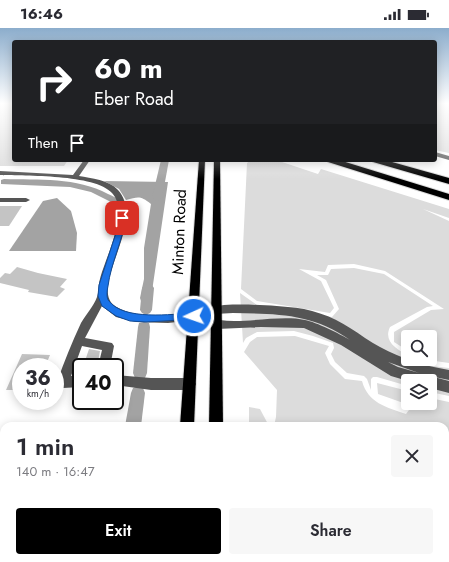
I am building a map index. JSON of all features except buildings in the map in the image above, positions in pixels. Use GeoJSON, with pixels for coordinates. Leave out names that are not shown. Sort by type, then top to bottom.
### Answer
{"type":"FeatureCollection","features":[{"type":"Feature","properties":{"kind":"highway"},"geometry":{"type":"LineString","coordinates":[[337,162],[449,197]]}},
{"type":"Feature","properties":{"kind":"highway"},"geometry":{"type":"LineString","coordinates":[[383,162],[449,181]]}},
{"type":"Feature","properties":{"kind":"main road","name":"Minton Road"},"geometry":{"type":"LineString","coordinates":[[187,422],[202,162]]}},
{"type":"Feature","properties":{"kind":"main road"},"geometry":{"type":"LineString","coordinates":[[216,422],[217,162]]}},
{"type":"Feature","properties":{"kind":"street"},"geometry":{"type":"LineString","coordinates":[[437,155],[449,158]]}},
{"type":"Feature","properties":{"kind":"street"},"geometry":{"type":"LineString","coordinates":[[74,178],[86,162]]}},
{"type":"Feature","properties":{"kind":"street"},"geometry":{"type":"LineString","coordinates":[[1,175],[59,176],[97,181],[116,191],[123,204],[120,230],[103,285],[103,296],[105,303],[120,313],[130,317],[146,319],[194,316],[217,310],[292,311],[334,323],[349,338],[395,372],[403,374]]}},
{"type":"Feature","properties":{"kind":"street"},"geometry":{"type":"LineString","coordinates":[[0,200],[26,200]]}},
{"type":"Feature","properties":{"kind":"street"},"geometry":{"type":"LineString","coordinates":[[72,382],[63,382],[78,341],[87,322],[103,296]]}},
{"type":"Feature","properties":{"kind":"street"},"geometry":{"type":"LineString","coordinates":[[194,316],[217,325],[260,323],[305,324],[349,338],[382,354],[436,373],[449,375]]}},
{"type":"Feature","properties":{"kind":"street"},"geometry":{"type":"LineString","coordinates":[[78,341],[108,346],[106,358]]}},
{"type":"Feature","properties":{"kind":"street"},"geometry":{"type":"LineString","coordinates":[[124,381],[151,384],[190,384]]}},
{"type":"Feature","properties":{"kind":"street"},"geometry":{"type":"LineString","coordinates":[[437,383],[449,387]]}},
{"type":"Feature","properties":{"kind":"shaded area"},"geometry":{"type":"Polygon","coordinates":[[[0,129],[12,129],[12,162],[67,162],[64,166],[0,166],[0,129]]]}},
{"type":"Feature","properties":{"kind":"shaded area"},"geometry":{"type":"Polygon","coordinates":[[[437,129],[449,129],[449,153],[437,150],[437,129]]]}},
{"type":"Feature","properties":{"kind":"shaded area"},"geometry":{"type":"Polygon","coordinates":[[[248,162],[282,162],[318,174],[321,169],[449,209],[449,218],[423,209],[449,221],[449,363],[437,361],[437,330],[401,330],[401,346],[394,342],[394,332],[431,310],[444,309],[385,271],[354,264],[328,265],[325,272],[299,269],[321,281],[334,308],[330,313],[257,301],[241,289],[247,163],[248,162]]]}},
{"type":"Feature","properties":{"kind":"shaded area"},"geometry":{"type":"Polygon","coordinates":[[[104,181],[168,182],[150,305],[142,304],[140,298],[144,279],[144,248],[151,204],[144,199],[139,198],[126,200],[119,189],[104,181]]]}},
{"type":"Feature","properties":{"kind":"shaded area"},"geometry":{"type":"Polygon","coordinates":[[[57,198],[71,211],[77,233],[76,251],[9,251],[43,201],[57,198]]]}},
{"type":"Feature","properties":{"kind":"shaded area"},"geometry":{"type":"Polygon","coordinates":[[[354,268],[384,274],[433,306],[427,307],[390,327],[388,337],[392,344],[401,352],[401,366],[431,366],[449,368],[449,396],[437,393],[437,374],[401,374],[401,384],[373,377],[371,379],[371,390],[367,379],[364,376],[347,373],[335,362],[331,354],[334,348],[333,343],[294,331],[257,332],[246,338],[243,343],[240,293],[257,305],[332,317],[339,309],[326,280],[317,275],[328,275],[331,269],[354,268]]]}},
{"type":"Feature","properties":{"kind":"shaded area"},"geometry":{"type":"Polygon","coordinates":[[[295,336],[329,346],[325,353],[330,364],[345,379],[362,381],[369,394],[379,403],[406,414],[409,410],[437,410],[437,399],[449,402],[449,422],[275,422],[277,390],[244,352],[250,342],[257,337],[295,336]]]}},
{"type":"Feature","properties":{"kind":"shaded area"},"geometry":{"type":"Polygon","coordinates":[[[377,383],[401,389],[401,402],[378,394],[377,383]]]}},
{"type":"Feature","properties":{"kind":"shaded area"},"geometry":{"type":"Polygon","coordinates":[[[249,407],[260,409],[267,422],[249,422],[249,407]]]}},
{"type":"Feature","properties":{"kind":"waterway"},"geometry":{"type":"LineString","coordinates":[[157,198],[165,162]]}},
{"type":"Feature","properties":{"kind":"waterway"},"geometry":{"type":"LineString","coordinates":[[4,182],[48,183],[80,186],[94,190],[114,200]]}},
{"type":"Feature","properties":{"kind":"waterway"},"geometry":{"type":"LineString","coordinates":[[146,310],[148,288]]}},
{"type":"Feature","properties":{"kind":"waterway"},"geometry":{"type":"LineString","coordinates":[[140,373],[144,327]]}},
{"type":"Feature","properties":{"kind":"waterway"},"geometry":{"type":"LineString","coordinates":[[134,422],[138,393]]}},
{"type":"Feature","properties":{"kind":"route"},"geometry":{"type":"LineString","coordinates":[[122,218],[120,230],[103,285],[103,296],[105,303],[120,313],[130,317],[146,319],[194,316]]}}]}
